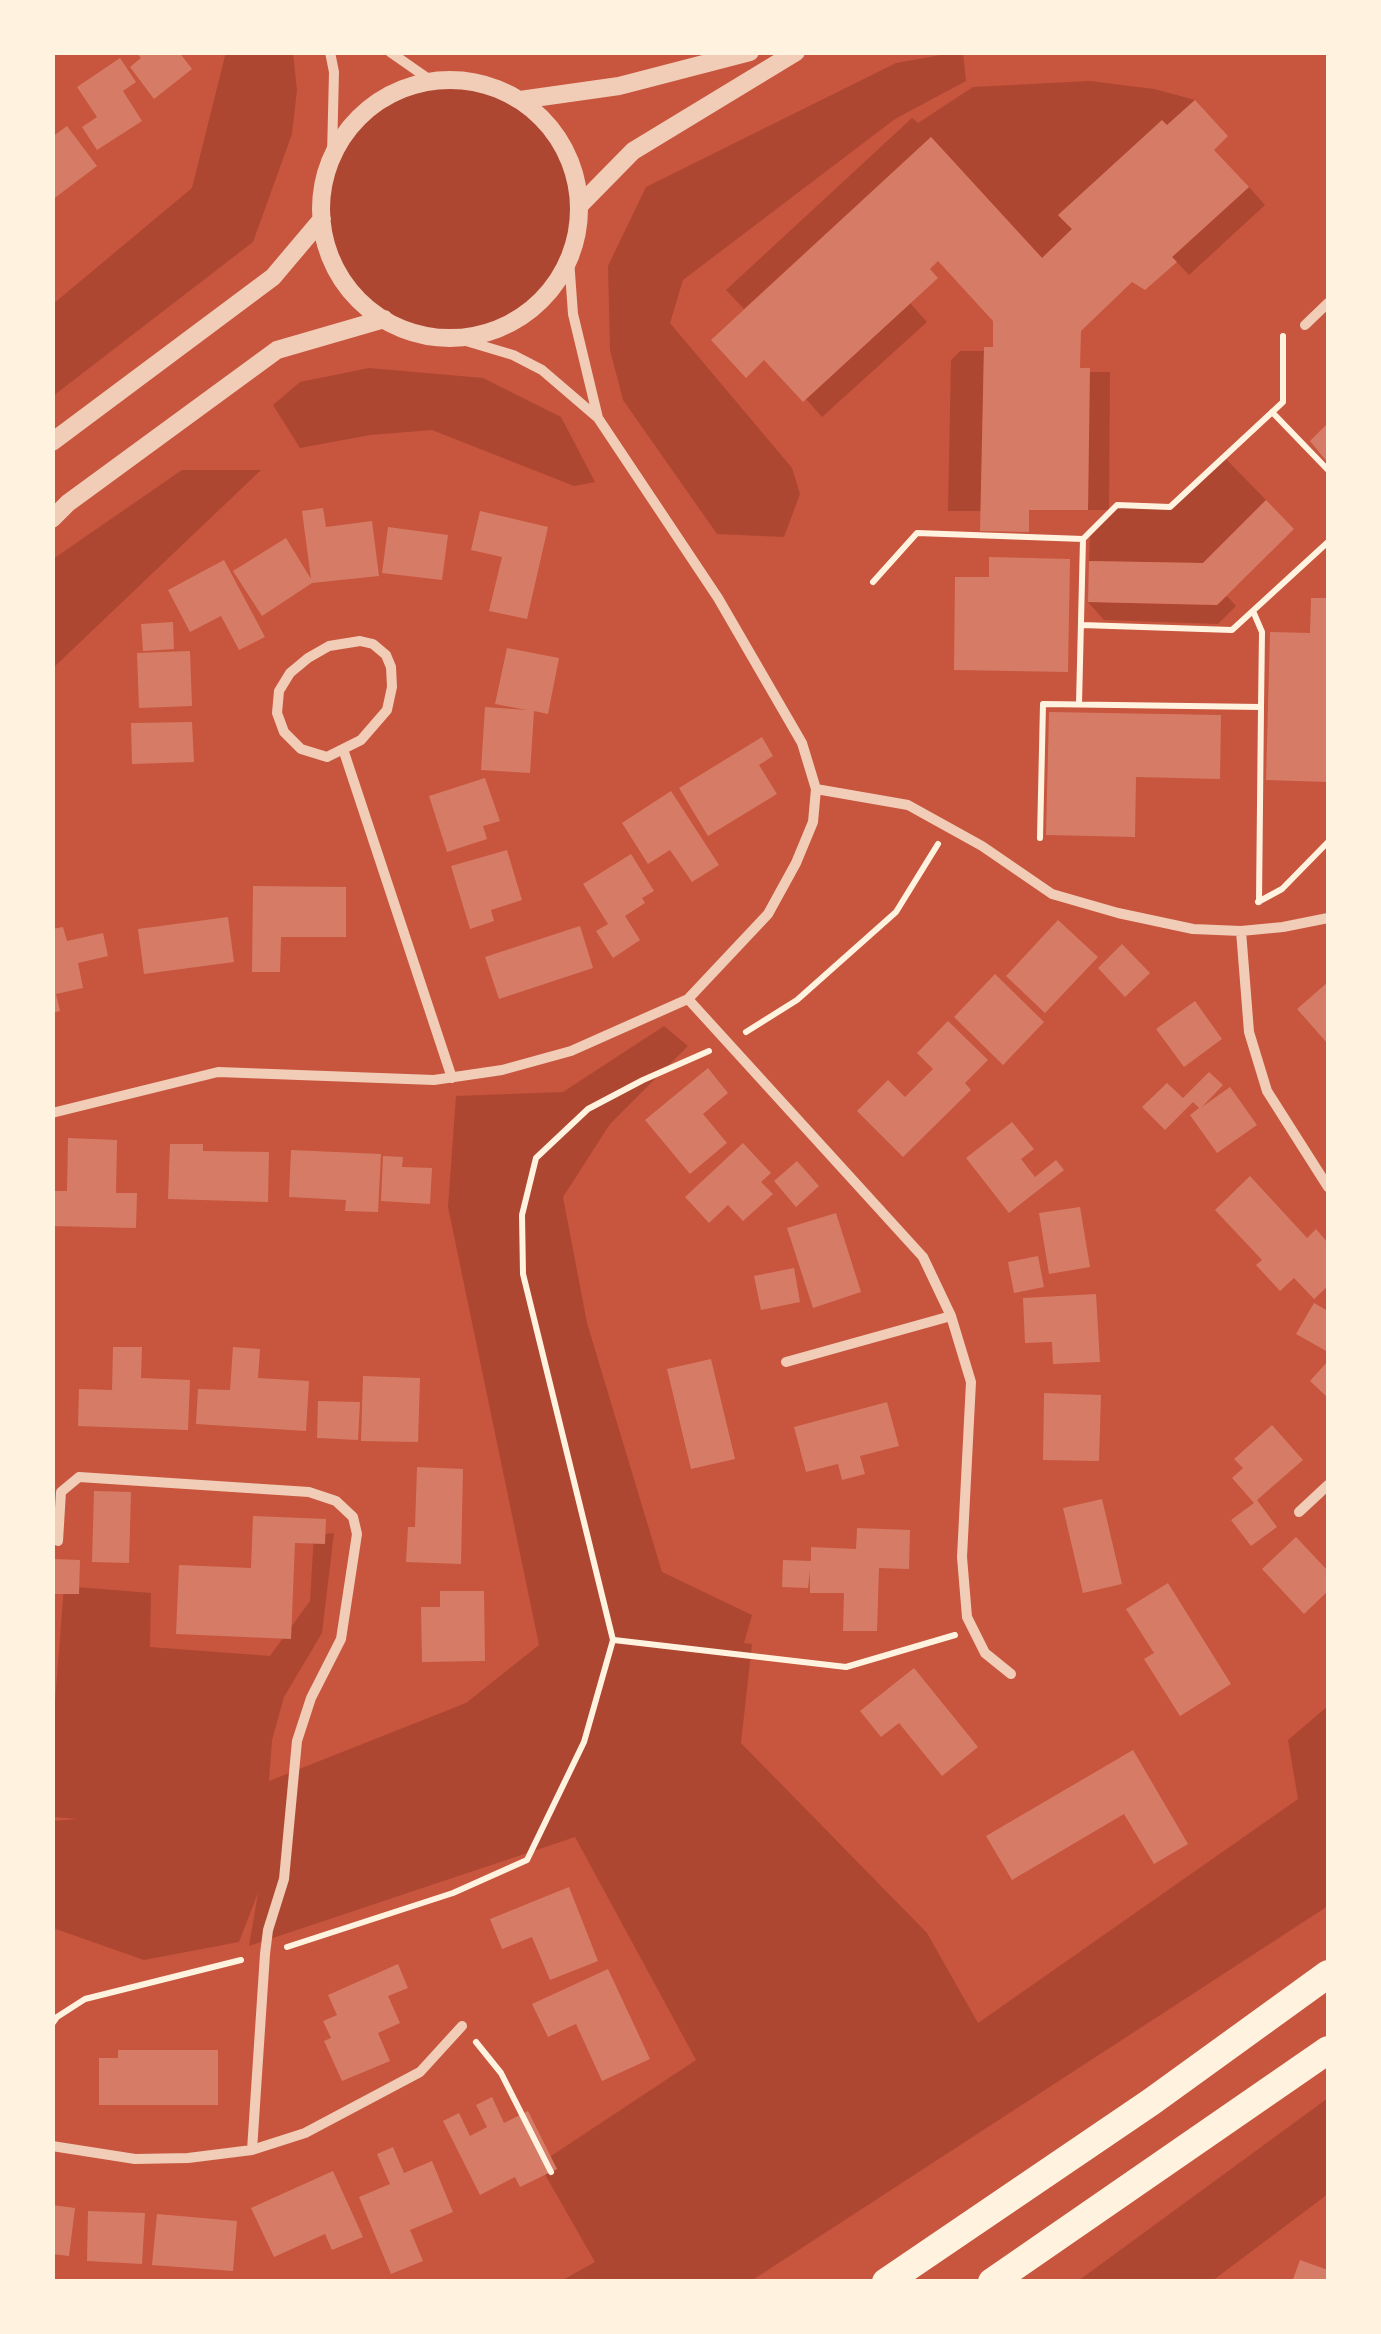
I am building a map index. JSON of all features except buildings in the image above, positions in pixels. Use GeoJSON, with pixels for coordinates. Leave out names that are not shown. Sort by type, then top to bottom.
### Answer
{"type":"FeatureCollection","features":[{"type":"Feature","properties":{"kind":"highway"},"geometry":{"type":"LineString","coordinates":[[886,2282],[1151,2102],[1328,1974]]}},
{"type":"Feature","properties":{"kind":"highway"},"geometry":{"type":"LineString","coordinates":[[992,2282],[1328,2050]]}},
{"type":"Feature","properties":{"kind":"highway"},"geometry":{"type":"LineString","coordinates":[[870,2282],[943,2243]]}},
{"type":"Feature","properties":{"kind":"street"},"geometry":{"type":"LineString","coordinates":[[52,1113],[218,1072],[434,1080],[502,1070],[571,1051],[688,999],[768,914],[814,822],[816,790],[802,742],[782,704],[718,598],[598,418],[542,370],[513,355],[456,338],[412,332],[384,319],[352,293],[332,262],[322,219],[322,192],[332,155],[334,72],[330,52]]}},
{"type":"Feature","properties":{"kind":"street"},"geometry":{"type":"LineString","coordinates":[[390,52],[433,82]]}},
{"type":"Feature","properties":{"kind":"street"},"geometry":{"type":"LineString","coordinates":[[520,100],[619,86],[750,52]]}},
{"type":"Feature","properties":{"kind":"street"},"geometry":{"type":"LineString","coordinates":[[579,206],[633,151],[796,52]]}},
{"type":"Feature","properties":{"kind":"street"},"geometry":{"type":"LineString","coordinates":[[332,155],[353,123],[382,98],[417,84],[454,80],[489,86],[520,100],[546,122],[565,150],[577,182],[580,216],[570,259],[573,314],[598,418]]}},
{"type":"Feature","properties":{"kind":"street"},"geometry":{"type":"LineString","coordinates":[[52,442],[273,277],[322,219]]}},
{"type":"Feature","properties":{"kind":"street"},"geometry":{"type":"LineString","coordinates":[[456,338],[492,331],[524,315],[551,290],[570,259]]}},
{"type":"Feature","properties":{"kind":"street"},"geometry":{"type":"LineString","coordinates":[[1305,325],[1328,303]]}},
{"type":"Feature","properties":{"kind":"street"},"geometry":{"type":"LineString","coordinates":[[52,519],[276,350],[384,319]]}},
{"type":"Feature","properties":{"kind":"street"},"geometry":{"type":"LineString","coordinates":[[360,641],[373,644],[386,655],[392,687],[387,710],[378,723],[361,740],[343,749],[327,757],[300,749],[280,722],[279,692],[290,673],[308,658],[329,646],[360,641]]}},
{"type":"Feature","properties":{"kind":"street"},"geometry":{"type":"LineString","coordinates":[[343,749],[452,1078]]}},
{"type":"Feature","properties":{"kind":"street"},"geometry":{"type":"LineString","coordinates":[[816,790],[908,806],[950,826],[1052,894],[1118,913],[1194,929],[1241,931],[1283,928],[1328,918]]}},
{"type":"Feature","properties":{"kind":"street"},"geometry":{"type":"LineString","coordinates":[[1241,931],[1250,1032],[1267,1091],[1328,1187]]}},
{"type":"Feature","properties":{"kind":"street"},"geometry":{"type":"LineString","coordinates":[[688,999],[923,1256],[951,1316],[971,1382],[962,1557],[971,1631],[985,1653],[1011,1674]]}},
{"type":"Feature","properties":{"kind":"street"},"geometry":{"type":"LineString","coordinates":[[786,1362],[951,1316]]}},
{"type":"Feature","properties":{"kind":"street"},"geometry":{"type":"LineString","coordinates":[[58,1541],[61,1492],[80,1477],[309,1492],[336,1501],[353,1517],[357,1534],[347,1612],[341,1639],[301,1724],[284,1878],[264,1954],[252,2150]]}},
{"type":"Feature","properties":{"kind":"street"},"geometry":{"type":"LineString","coordinates":[[1299,1512],[1328,1484]]}},
{"type":"Feature","properties":{"kind":"street"},"geometry":{"type":"LineString","coordinates":[[52,2146],[135,2159],[188,2158],[252,2150],[305,2133],[420,2072],[462,2026]]}},
{"type":"Feature","properties":{"kind":"path"},"geometry":{"type":"LineString","coordinates":[[1079,704],[1084,538],[1117,505],[1170,506],[1283,402],[1283,325]]}},
{"type":"Feature","properties":{"kind":"path"},"geometry":{"type":"LineString","coordinates":[[1272,412],[1328,470]]}},
{"type":"Feature","properties":{"kind":"path"},"geometry":{"type":"LineString","coordinates":[[873,582],[917,533],[1084,538]]}},
{"type":"Feature","properties":{"kind":"path"},"geometry":{"type":"LineString","coordinates":[[1082,626],[1232,630],[1328,542]]}},
{"type":"Feature","properties":{"kind":"path"},"geometry":{"type":"LineString","coordinates":[[1253,611],[1262,632],[1259,902]]}},
{"type":"Feature","properties":{"kind":"path"},"geometry":{"type":"LineString","coordinates":[[1040,838],[1042,704],[1261,707]]}},
{"type":"Feature","properties":{"kind":"path"},"geometry":{"type":"LineString","coordinates":[[52,2024],[85,1999],[264,1954],[453,1893],[527,1860],[584,1742],[613,1640],[523,1274],[522,1215],[536,1158],[588,1109],[728,1043],[797,1000],[896,912],[950,826]]}},
{"type":"Feature","properties":{"kind":"path"},"geometry":{"type":"LineString","coordinates":[[1244,907],[1282,889],[1328,842]]}},
{"type":"Feature","properties":{"kind":"path"},"geometry":{"type":"LineString","coordinates":[[613,1640],[846,1667],[971,1631]]}},
{"type":"Feature","properties":{"kind":"path"},"geometry":{"type":"LineString","coordinates":[[462,2026],[501,2073],[551,2172]]}},
{"type":"Feature","properties":{"kind":"shaded area"},"geometry":{"type":"Polygon","coordinates":[[[226,52],[293,53],[297,90],[292,134],[253,242],[53,396],[53,304],[192,188],[226,52]]]}},
{"type":"Feature","properties":{"kind":"shaded area"},"geometry":{"type":"Polygon","coordinates":[[[963,53],[966,81],[895,119],[683,280],[670,323],[792,468],[800,494],[784,537],[717,534],[623,400],[610,350],[608,266],[646,187],[896,63],[963,53]]]}},
{"type":"Feature","properties":{"kind":"shaded area"},"geometry":{"type":"Polygon","coordinates":[[[450,80],[499,90],[541,118],[569,160],[579,209],[569,258],[541,300],[499,328],[450,338],[401,328],[359,300],[331,258],[321,209],[331,160],[359,118],[401,90],[450,80]]]}},
{"type":"Feature","properties":{"kind":"shaded area"},"geometry":{"type":"Polygon","coordinates":[[[1090,81],[1154,89],[1195,100],[1167,125],[1162,121],[1059,216],[1072,229],[1042,258],[931,137],[744,309],[726,290],[912,118],[918,123],[973,87],[1090,81]]]}},
{"type":"Feature","properties":{"kind":"shaded area"},"geometry":{"type":"Polygon","coordinates":[[[1249,187],[1265,205],[1189,275],[1172,257],[1249,187]]]}},
{"type":"Feature","properties":{"kind":"shaded area"},"geometry":{"type":"Polygon","coordinates":[[[910,303],[927,322],[822,417],[806,399],[910,303]]]}},
{"type":"Feature","properties":{"kind":"shaded area"},"geometry":{"type":"Polygon","coordinates":[[[960,351],[984,351],[981,511],[948,511],[951,360],[960,351]]]}},
{"type":"Feature","properties":{"kind":"shaded area"},"geometry":{"type":"Polygon","coordinates":[[[369,368],[483,378],[561,417],[595,482],[574,486],[432,430],[370,435],[300,448],[273,405],[300,382],[369,368]]]}},
{"type":"Feature","properties":{"kind":"shaded area"},"geometry":{"type":"Polygon","coordinates":[[[1089,372],[1110,372],[1109,510],[1088,510],[1089,372]]]}},
{"type":"Feature","properties":{"kind":"shaded area"},"geometry":{"type":"Polygon","coordinates":[[[1225,458],[1266,500],[1203,563],[1089,561],[1090,535],[1118,508],[1171,508],[1225,458]]]}},
{"type":"Feature","properties":{"kind":"shaded area"},"geometry":{"type":"Polygon","coordinates":[[[182,470],[261,470],[53,668],[53,559],[182,470]]]}},
{"type":"Feature","properties":{"kind":"shaded area"},"geometry":{"type":"Polygon","coordinates":[[[1227,596],[1236,606],[1218,624],[1104,620],[1088,602],[1217,605],[1227,596]]]}},
{"type":"Feature","properties":{"kind":"shaded area"},"geometry":{"type":"Polygon","coordinates":[[[664,1026],[688,1046],[610,1124],[563,1197],[587,1323],[662,1572],[752,1615],[744,1643],[752,1644],[741,1743],[927,1933],[978,2023],[1298,1799],[1288,1740],[1328,1706],[1328,1906],[751,2281],[561,2281],[595,2262],[539,2164],[696,2060],[575,1837],[249,1946],[258,1893],[239,1942],[144,1960],[53,1928],[52,1821],[78,1819],[53,1817],[53,1728],[64,1586],[151,1593],[150,1647],[270,1656],[310,1601],[314,1535],[334,1533],[322,1633],[284,1697],[272,1740],[269,1781],[466,1703],[539,1645],[448,1207],[456,1096],[563,1092],[664,1026]]]}},
{"type":"Feature","properties":{"kind":"shaded area"},"geometry":{"type":"Polygon","coordinates":[[[1328,2098],[1328,2194],[1212,2281],[1078,2281],[1328,2098]]]}}]}
